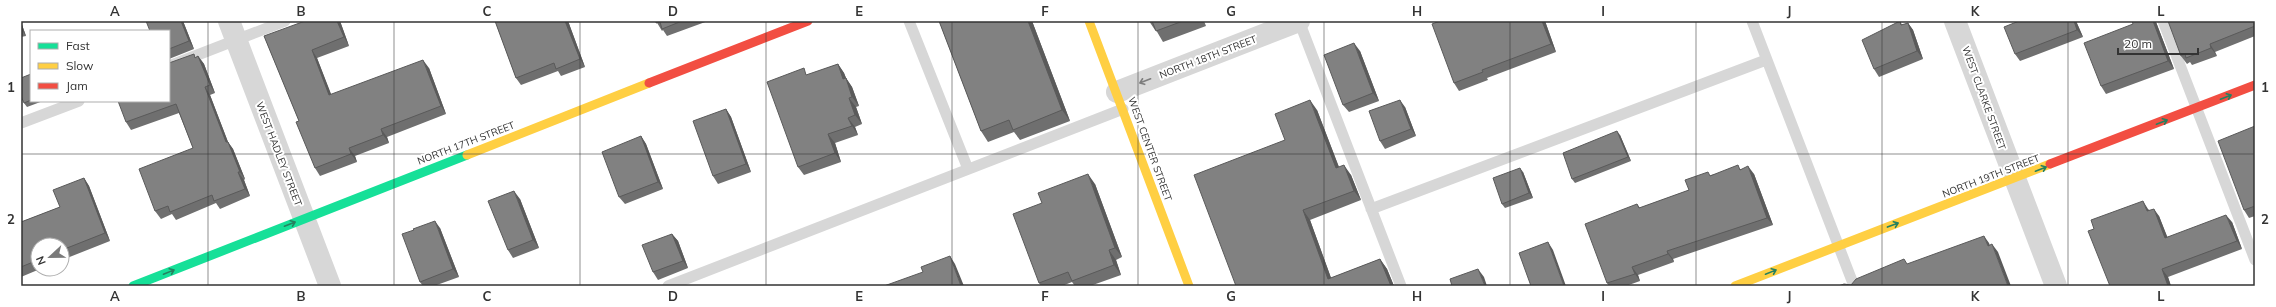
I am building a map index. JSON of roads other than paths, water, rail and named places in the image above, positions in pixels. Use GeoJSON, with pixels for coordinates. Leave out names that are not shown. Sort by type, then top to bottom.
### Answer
{"type":"FeatureCollection","features":[{"type":"Feature","properties":{"kind":"street","name":"NORTH 17TH STREET"},"geometry":{"type":"LineString","coordinates":[[133,286],[808,21]]}},
{"type":"Feature","properties":{"kind":"street","name":"WEST CENTER STREET"},"geometry":{"type":"LineString","coordinates":[[1089,21],[1189,286]]}},
{"type":"Feature","properties":{"kind":"street","name":"NORTH 18TH STREET"},"geometry":{"type":"LineString","coordinates":[[1120,101],[1299,21]]}},
{"type":"Feature","properties":{"kind":"street","name":"WEST CLARKE STREET"},"geometry":{"type":"LineString","coordinates":[[1955,21],[2056,286]]}},
{"type":"Feature","properties":{"kind":"street","name":"WEST HADLEY STREET"},"geometry":{"type":"LineString","coordinates":[[233,30],[330,286]]}},
{"type":"Feature","properties":{"kind":"street","name":"NORTH 19TH STREET"},"geometry":{"type":"LineString","coordinates":[[1735,286],[2255,85]]}},
{"type":"Feature","properties":{"kind":"lane"},"geometry":{"type":"LineString","coordinates":[[170,65],[233,30],[285,21]]}},
{"type":"Feature","properties":{"kind":"lane"},"geometry":{"type":"LineString","coordinates":[[909,21],[968,169]]}},
{"type":"Feature","properties":{"kind":"lane"},"geometry":{"type":"LineString","coordinates":[[1299,21],[1401,286]]}},
{"type":"Feature","properties":{"kind":"lane"},"geometry":{"type":"LineString","coordinates":[[1752,21],[1854,286]]}},
{"type":"Feature","properties":{"kind":"lane"},"geometry":{"type":"LineString","coordinates":[[2163,21],[2255,260]]}},
{"type":"Feature","properties":{"kind":"lane"},"geometry":{"type":"LineString","coordinates":[[1371,209],[1766,60]]}},
{"type":"Feature","properties":{"kind":"lane"},"geometry":{"type":"LineString","coordinates":[[668,286],[968,169],[1120,101]]}},
{"type":"Feature","properties":{"kind":"lane"},"geometry":{"type":"LineString","coordinates":[[21,124],[76,102]]}}]}
